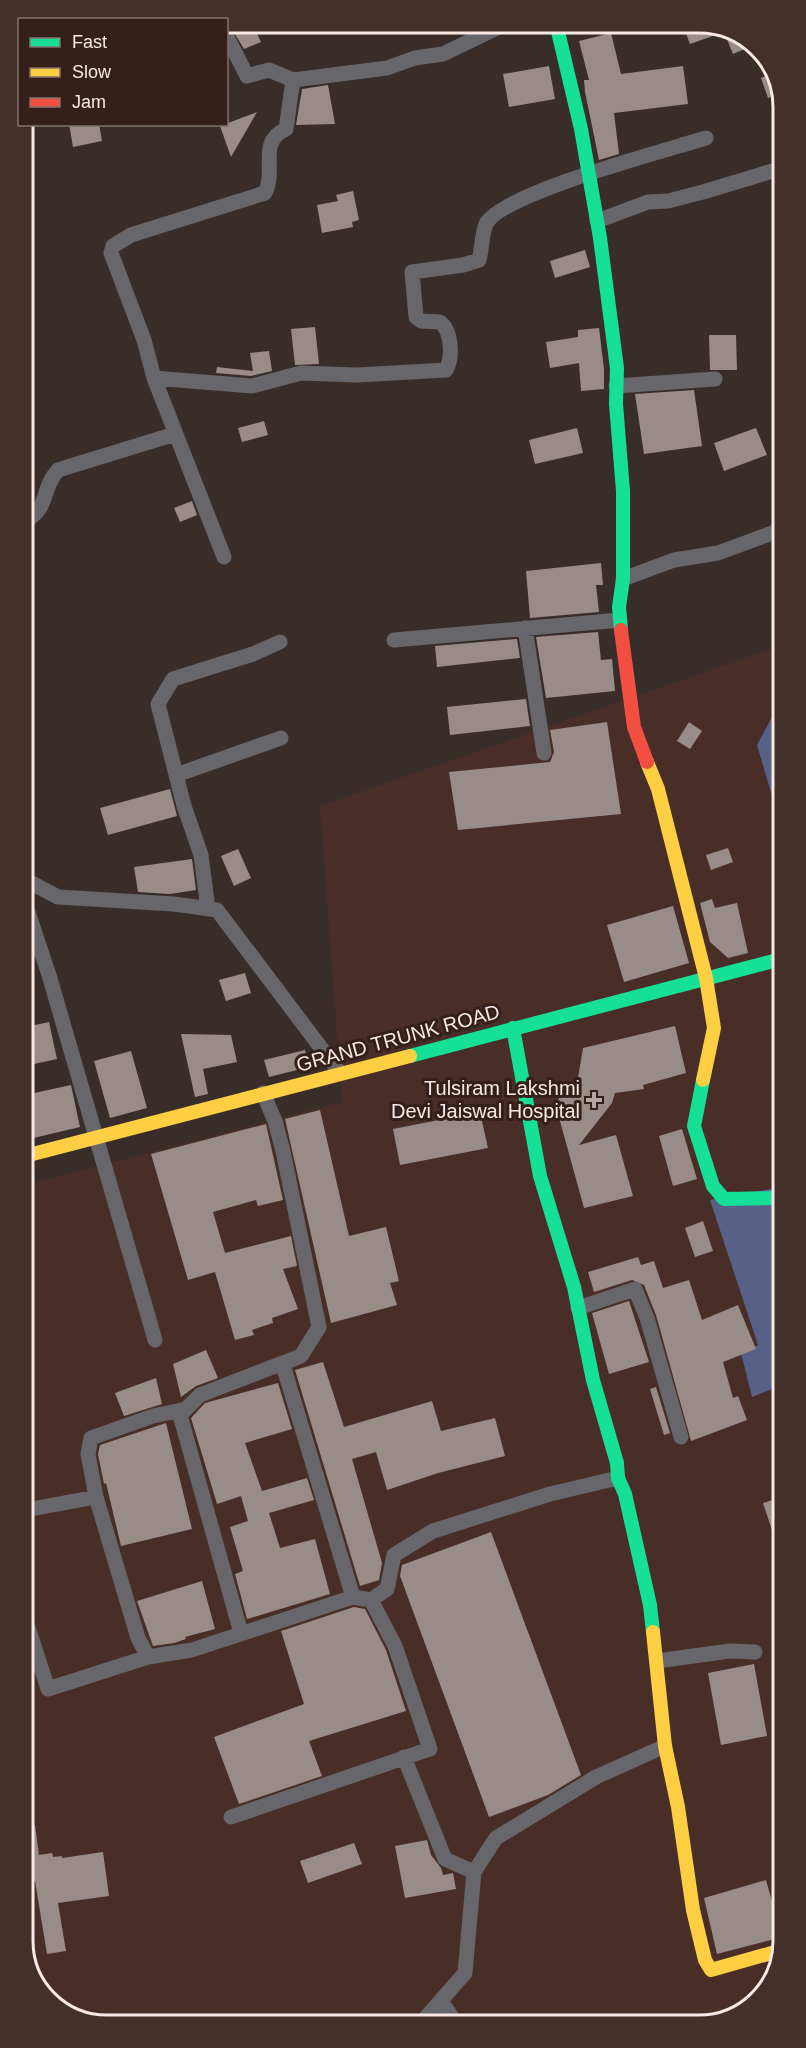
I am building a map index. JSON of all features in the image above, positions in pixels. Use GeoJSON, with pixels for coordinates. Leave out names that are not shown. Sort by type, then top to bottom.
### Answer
{"type":"FeatureCollection","features":[{"type":"Feature","properties":{"kind":"street"},"geometry":{"type":"LineString","coordinates":[[228,39],[247,76],[269,70],[293,80],[387,68],[415,58],[443,54],[486,33]]}},
{"type":"Feature","properties":{"kind":"street"},"geometry":{"type":"LineString","coordinates":[[559,33],[569,70],[597,221],[617,368],[616,386],[623,491],[623,579],[620,620],[634,727],[657,789],[706,978],[714,1028],[694,1126],[713,1186],[724,1199],[773,1198]]}},
{"type":"Feature","properties":{"kind":"street"},"geometry":{"type":"LineString","coordinates":[[224,557],[153,378],[144,340],[111,253],[113,246],[131,235],[265,192],[268,185],[270,141],[276,134],[286,129],[293,80]]}},
{"type":"Feature","properties":{"kind":"street"},"geometry":{"type":"LineString","coordinates":[[153,378],[252,386],[301,373],[357,375],[446,370],[450,357],[446,328],[440,322],[421,321],[416,317],[412,272],[463,265],[479,260],[486,224],[507,205],[589,175],[706,138]]}},
{"type":"Feature","properties":{"kind":"street"},"geometry":{"type":"LineString","coordinates":[[597,221],[648,202],[668,201],[773,171]]}},
{"type":"Feature","properties":{"kind":"street"},"geometry":{"type":"LineString","coordinates":[[616,386],[715,379]]}},
{"type":"Feature","properties":{"kind":"street"},"geometry":{"type":"LineString","coordinates":[[33,514],[43,506],[48,481],[58,471],[176,434]]}},
{"type":"Feature","properties":{"kind":"street"},"geometry":{"type":"LineString","coordinates":[[623,579],[674,560],[718,553],[773,533]]}},
{"type":"Feature","properties":{"kind":"street"},"geometry":{"type":"LineString","coordinates":[[394,640],[620,620]]}},
{"type":"Feature","properties":{"kind":"street"},"geometry":{"type":"LineString","coordinates":[[525,628],[544,753]]}},
{"type":"Feature","properties":{"kind":"street"},"geometry":{"type":"LineString","coordinates":[[208,909],[201,855],[176,775],[158,704],[173,679],[253,654],[280,642]]}},
{"type":"Feature","properties":{"kind":"street"},"geometry":{"type":"LineString","coordinates":[[176,775],[280,738]]}},
{"type":"Feature","properties":{"kind":"street"},"geometry":{"type":"LineString","coordinates":[[33,884],[58,897],[174,903],[218,910],[248,954],[340,1073]]}},
{"type":"Feature","properties":{"kind":"street"},"geometry":{"type":"LineString","coordinates":[[33,930],[154,1340]]}},
{"type":"Feature","properties":{"kind":"street","name":"GRAND TRUNK ROAD"},"geometry":{"type":"LineString","coordinates":[[33,1154],[773,961]]}},
{"type":"Feature","properties":{"kind":"street"},"geometry":{"type":"LineString","coordinates":[[513,1028],[540,1176],[578,1308],[593,1380],[617,1463],[618,1478],[625,1494],[650,1605],[665,1746],[689,1872],[693,1910],[705,1960],[711,1970],[732,1962],[772,1953]]}},
{"type":"Feature","properties":{"kind":"street"},"geometry":{"type":"LineString","coordinates":[[241,1632],[186,1443],[180,1415],[200,1395],[283,1365],[301,1356],[319,1327],[283,1151],[275,1121],[263,1094]]}},
{"type":"Feature","properties":{"kind":"street"},"geometry":{"type":"LineString","coordinates":[[578,1308],[635,1289],[647,1318],[681,1437]]}},
{"type":"Feature","properties":{"kind":"street"},"geometry":{"type":"LineString","coordinates":[[283,1365],[353,1597]]}},
{"type":"Feature","properties":{"kind":"street"},"geometry":{"type":"LineString","coordinates":[[148,1657],[138,1638],[96,1497],[88,1454],[91,1438],[153,1416],[186,1409]]}},
{"type":"Feature","properties":{"kind":"street"},"geometry":{"type":"LineString","coordinates":[[33,1643],[48,1689],[148,1657],[192,1650],[353,1597],[371,1600],[387,1589],[394,1555],[434,1531],[550,1494],[618,1478]]}},
{"type":"Feature","properties":{"kind":"street"},"geometry":{"type":"LineString","coordinates":[[33,1509],[96,1497]]}},
{"type":"Feature","properties":{"kind":"street"},"geometry":{"type":"LineString","coordinates":[[231,1817],[430,1749],[395,1646],[371,1600]]}},
{"type":"Feature","properties":{"kind":"street"},"geometry":{"type":"LineString","coordinates":[[657,1660],[730,1652],[754,1652]]}},
{"type":"Feature","properties":{"kind":"street"},"geometry":{"type":"LineString","coordinates":[[428,2015],[465,1973],[474,1872],[496,1838],[596,1777],[665,1746]]}},
{"type":"Feature","properties":{"kind":"street"},"geometry":{"type":"LineString","coordinates":[[404,1757],[445,1859],[474,1872]]}},
{"type":"Feature","properties":{"kind":"street"},"geometry":{"type":"LineString","coordinates":[[441,2001],[451,2015]]}},
{"type":"Feature","properties":{"kind":"shaded area"},"geometry":{"type":"Polygon","coordinates":[[[773,648],[773,1941],[770,1960],[761,1982],[744,2000],[723,2011],[699,2015],[102,2015],[83,2011],[62,2000],[45,1982],[37,1965],[33,1941],[33,1183],[342,1102],[320,806],[773,648]]]}},
{"type":"Feature","properties":{"kind":"water"},"geometry":{"type":"Polygon","coordinates":[[[773,715],[773,799],[757,745],[773,715]]]}},
{"type":"Feature","properties":{"kind":"water"},"geometry":{"type":"Polygon","coordinates":[[[773,1189],[773,1389],[752,1397],[741,1353],[758,1345],[710,1200],[773,1189]]]}},
{"type":"Feature","properties":{"kind":"building"},"geometry":{"type":"Polygon","coordinates":[[[234,33],[257,33],[261,42],[244,49],[234,33]]]}},
{"type":"Feature","properties":{"kind":"building"},"geometry":{"type":"Polygon","coordinates":[[[611,33],[621,74],[683,66],[688,104],[614,113],[619,154],[599,160],[585,92],[584,80],[589,80],[579,41],[611,33]]]}},
{"type":"Feature","properties":{"kind":"building"},"geometry":{"type":"Polygon","coordinates":[[[686,33],[716,35],[690,44],[686,33]]]}},
{"type":"Feature","properties":{"kind":"building"},"geometry":{"type":"Polygon","coordinates":[[[727,39],[745,49],[733,54],[727,39]]]}},
{"type":"Feature","properties":{"kind":"building"},"geometry":{"type":"Polygon","coordinates":[[[549,66],[555,99],[509,107],[503,74],[549,66]]]}},
{"type":"Feature","properties":{"kind":"building"},"geometry":{"type":"Polygon","coordinates":[[[766,76],[772,97],[768,98],[761,78],[766,76]]]}},
{"type":"Feature","properties":{"kind":"building"},"geometry":{"type":"Polygon","coordinates":[[[328,85],[335,124],[296,125],[302,89],[328,85]]]}},
{"type":"Feature","properties":{"kind":"building"},"geometry":{"type":"Polygon","coordinates":[[[257,112],[231,157],[220,126],[228,126],[228,123],[257,112]]]}},
{"type":"Feature","properties":{"kind":"building"},"geometry":{"type":"Polygon","coordinates":[[[69,126],[99,126],[102,141],[73,147],[69,126]]]}},
{"type":"Feature","properties":{"kind":"building"},"geometry":{"type":"Polygon","coordinates":[[[353,191],[359,220],[352,222],[353,227],[322,233],[317,205],[338,201],[336,195],[353,191]]]}},
{"type":"Feature","properties":{"kind":"building"},"geometry":{"type":"Polygon","coordinates":[[[585,250],[590,267],[555,278],[550,261],[585,250]]]}},
{"type":"Feature","properties":{"kind":"building"},"geometry":{"type":"Polygon","coordinates":[[[315,327],[319,364],[295,365],[291,329],[315,327]]]}},
{"type":"Feature","properties":{"kind":"building"},"geometry":{"type":"Polygon","coordinates":[[[599,328],[604,389],[581,391],[579,363],[550,368],[546,342],[578,337],[578,330],[599,328]]]}},
{"type":"Feature","properties":{"kind":"building"},"geometry":{"type":"Polygon","coordinates":[[[709,335],[736,335],[737,370],[710,370],[709,335]]]}},
{"type":"Feature","properties":{"kind":"building"},"geometry":{"type":"Polygon","coordinates":[[[269,351],[272,371],[251,376],[216,373],[217,367],[253,371],[250,353],[269,351]]]}},
{"type":"Feature","properties":{"kind":"building"},"geometry":{"type":"Polygon","coordinates":[[[694,390],[702,446],[644,454],[635,394],[694,390]]]}},
{"type":"Feature","properties":{"kind":"building"},"geometry":{"type":"Polygon","coordinates":[[[264,421],[268,435],[242,442],[238,428],[264,421]]]}},
{"type":"Feature","properties":{"kind":"building"},"geometry":{"type":"Polygon","coordinates":[[[577,428],[583,453],[535,464],[529,440],[577,428]]]}},
{"type":"Feature","properties":{"kind":"building"},"geometry":{"type":"Polygon","coordinates":[[[756,428],[767,455],[724,471],[714,443],[756,428]]]}},
{"type":"Feature","properties":{"kind":"building"},"geometry":{"type":"Polygon","coordinates":[[[192,501],[197,515],[180,522],[174,508],[192,501]]]}},
{"type":"Feature","properties":{"kind":"building"},"geometry":{"type":"Polygon","coordinates":[[[601,563],[603,585],[596,585],[599,612],[530,618],[526,571],[601,563]]]}},
{"type":"Feature","properties":{"kind":"building"},"geometry":{"type":"Polygon","coordinates":[[[598,632],[601,660],[612,659],[615,691],[546,698],[536,637],[598,632]]]}},
{"type":"Feature","properties":{"kind":"building"},"geometry":{"type":"Polygon","coordinates":[[[517,639],[520,658],[437,667],[435,646],[517,639]]]}},
{"type":"Feature","properties":{"kind":"building"},"geometry":{"type":"Polygon","coordinates":[[[526,699],[530,726],[450,735],[447,707],[526,699]]]}},
{"type":"Feature","properties":{"kind":"building"},"geometry":{"type":"Polygon","coordinates":[[[607,722],[621,814],[458,830],[449,772],[550,762],[554,752],[550,730],[607,722]]]}},
{"type":"Feature","properties":{"kind":"building"},"geometry":{"type":"Polygon","coordinates":[[[689,722],[702,731],[690,749],[677,741],[689,722]]]}},
{"type":"Feature","properties":{"kind":"building"},"geometry":{"type":"Polygon","coordinates":[[[170,789],[177,816],[108,835],[100,808],[170,789]]]}},
{"type":"Feature","properties":{"kind":"building"},"geometry":{"type":"Polygon","coordinates":[[[728,848],[733,862],[711,870],[706,855],[728,848]]]}},
{"type":"Feature","properties":{"kind":"building"},"geometry":{"type":"Polygon","coordinates":[[[238,849],[251,878],[234,886],[221,856],[238,849]]]}},
{"type":"Feature","properties":{"kind":"building"},"geometry":{"type":"Polygon","coordinates":[[[192,859],[196,890],[170,894],[138,892],[134,867],[192,859]]]}},
{"type":"Feature","properties":{"kind":"building"},"geometry":{"type":"Polygon","coordinates":[[[712,899],[715,908],[737,903],[748,953],[728,958],[710,942],[700,903],[712,899]]]}},
{"type":"Feature","properties":{"kind":"building"},"geometry":{"type":"Polygon","coordinates":[[[673,906],[689,963],[624,982],[607,925],[673,906]]]}},
{"type":"Feature","properties":{"kind":"building"},"geometry":{"type":"Polygon","coordinates":[[[245,973],[251,993],[226,1001],[219,980],[245,973]]]}},
{"type":"Feature","properties":{"kind":"building"},"geometry":{"type":"Polygon","coordinates":[[[49,1022],[57,1059],[33,1064],[33,1025],[49,1022]]]}},
{"type":"Feature","properties":{"kind":"building"},"geometry":{"type":"Polygon","coordinates":[[[675,1026],[686,1073],[643,1085],[644,1089],[615,1093],[612,1103],[579,1145],[616,1135],[633,1196],[584,1208],[555,1103],[578,1078],[583,1048],[675,1026]]]}},
{"type":"Feature","properties":{"kind":"building"},"geometry":{"type":"Polygon","coordinates":[[[181,1034],[231,1035],[237,1062],[203,1069],[208,1094],[195,1097],[181,1034]]]}},
{"type":"Feature","properties":{"kind":"building"},"geometry":{"type":"Polygon","coordinates":[[[305,1050],[309,1067],[269,1077],[264,1060],[305,1050]]]}},
{"type":"Feature","properties":{"kind":"building"},"geometry":{"type":"Polygon","coordinates":[[[131,1051],[147,1108],[110,1118],[94,1061],[131,1051]]]}},
{"type":"Feature","properties":{"kind":"building"},"geometry":{"type":"Polygon","coordinates":[[[71,1085],[80,1127],[33,1138],[33,1093],[71,1085]]]}},
{"type":"Feature","properties":{"kind":"building"},"geometry":{"type":"Polygon","coordinates":[[[320,1110],[349,1236],[386,1227],[399,1281],[390,1283],[397,1305],[331,1323],[285,1119],[320,1110]]]}},
{"type":"Feature","properties":{"kind":"building"},"geometry":{"type":"Polygon","coordinates":[[[480,1112],[488,1148],[400,1165],[393,1129],[480,1112]]]}},
{"type":"Feature","properties":{"kind":"building"},"geometry":{"type":"Polygon","coordinates":[[[266,1124],[283,1200],[258,1206],[256,1200],[213,1212],[225,1253],[291,1236],[297,1266],[283,1269],[298,1309],[272,1318],[273,1323],[252,1330],[254,1335],[235,1340],[215,1272],[188,1280],[151,1154],[266,1124]]]}},
{"type":"Feature","properties":{"kind":"building"},"geometry":{"type":"Polygon","coordinates":[[[682,1129],[697,1179],[673,1186],[659,1136],[682,1129]]]}},
{"type":"Feature","properties":{"kind":"building"},"geometry":{"type":"Polygon","coordinates":[[[703,1221],[713,1251],[695,1257],[685,1228],[703,1221]]]}},
{"type":"Feature","properties":{"kind":"building"},"geometry":{"type":"Polygon","coordinates":[[[638,1257],[641,1265],[654,1261],[663,1288],[689,1280],[702,1320],[738,1305],[756,1349],[723,1362],[733,1398],[738,1396],[747,1420],[691,1441],[656,1315],[644,1285],[632,1280],[594,1292],[588,1272],[638,1257]]]}},
{"type":"Feature","properties":{"kind":"building"},"geometry":{"type":"Polygon","coordinates":[[[629,1301],[649,1362],[609,1374],[592,1313],[629,1301]]]}},
{"type":"Feature","properties":{"kind":"building"},"geometry":{"type":"Polygon","coordinates":[[[206,1350],[218,1378],[196,1386],[181,1397],[173,1364],[206,1350]]]}},
{"type":"Feature","properties":{"kind":"building"},"geometry":{"type":"Polygon","coordinates":[[[323,1362],[344,1427],[432,1401],[441,1431],[495,1418],[505,1456],[438,1473],[387,1490],[376,1452],[352,1459],[382,1563],[379,1580],[360,1586],[295,1370],[323,1362]]]}},
{"type":"Feature","properties":{"kind":"building"},"geometry":{"type":"Polygon","coordinates":[[[156,1378],[162,1404],[124,1416],[115,1393],[156,1378]]]}},
{"type":"Feature","properties":{"kind":"building"},"geometry":{"type":"Polygon","coordinates":[[[278,1383],[292,1429],[245,1443],[262,1491],[307,1478],[314,1500],[269,1513],[280,1548],[315,1539],[330,1594],[247,1619],[235,1574],[243,1571],[230,1527],[248,1521],[241,1496],[217,1504],[191,1418],[205,1403],[278,1383]]]}},
{"type":"Feature","properties":{"kind":"building"},"geometry":{"type":"Polygon","coordinates":[[[656,1387],[670,1433],[664,1435],[650,1389],[656,1387]]]}},
{"type":"Feature","properties":{"kind":"building"},"geometry":{"type":"Polygon","coordinates":[[[166,1423],[192,1529],[121,1546],[106,1483],[104,1484],[98,1454],[100,1445],[166,1423]]]}},
{"type":"Feature","properties":{"kind":"building"},"geometry":{"type":"Polygon","coordinates":[[[773,1500],[773,1530],[772,1530],[763,1503],[773,1500]]]}},
{"type":"Feature","properties":{"kind":"building"},"geometry":{"type":"Polygon","coordinates":[[[491,1532],[581,1775],[548,1795],[489,1817],[400,1576],[402,1565],[491,1532]]]}},
{"type":"Feature","properties":{"kind":"building"},"geometry":{"type":"Polygon","coordinates":[[[202,1581],[215,1629],[185,1637],[186,1639],[174,1643],[153,1646],[137,1601],[202,1581]]]}},
{"type":"Feature","properties":{"kind":"building"},"geometry":{"type":"Polygon","coordinates":[[[354,1607],[365,1609],[386,1650],[406,1711],[309,1741],[322,1776],[239,1804],[214,1737],[304,1704],[281,1631],[354,1607]]]}},
{"type":"Feature","properties":{"kind":"building"},"geometry":{"type":"Polygon","coordinates":[[[754,1664],[767,1736],[721,1745],[708,1673],[754,1664]]]}},
{"type":"Feature","properties":{"kind":"building"},"geometry":{"type":"Polygon","coordinates":[[[33,1825],[35,1825],[39,1855],[52,1853],[53,1857],[62,1856],[62,1858],[103,1852],[109,1896],[58,1903],[66,1951],[47,1954],[35,1881],[33,1881],[33,1825]]]}},
{"type":"Feature","properties":{"kind":"building"},"geometry":{"type":"Polygon","coordinates":[[[427,1840],[431,1855],[441,1868],[443,1875],[453,1873],[456,1889],[405,1898],[395,1846],[427,1840]]]}},
{"type":"Feature","properties":{"kind":"building"},"geometry":{"type":"Polygon","coordinates":[[[354,1843],[362,1864],[308,1883],[300,1861],[354,1843]]]}},
{"type":"Feature","properties":{"kind":"building"},"geometry":{"type":"Polygon","coordinates":[[[766,1880],[773,1905],[773,1939],[717,1954],[704,1898],[766,1880]]]}},
{"type":"Feature","properties":{"kind":"traffic: fast"},"geometry":{"type":"LineString","coordinates":[[558,33],[581,129],[600,238],[617,368],[616,404],[623,491],[623,579],[619,607],[621,630]]}},
{"type":"Feature","properties":{"kind":"traffic: fast"},"geometry":{"type":"LineString","coordinates":[[410,1056],[773,961]]}},
{"type":"Feature","properties":{"kind":"traffic: fast"},"geometry":{"type":"LineString","coordinates":[[513,1028],[540,1176],[574,1287],[593,1380],[617,1463],[618,1478],[625,1494],[650,1605],[653,1632]]}},
{"type":"Feature","properties":{"kind":"traffic: fast"},"geometry":{"type":"LineString","coordinates":[[703,1080],[694,1126],[713,1186],[724,1199],[773,1198]]}},
{"type":"Feature","properties":{"kind":"traffic: slow"},"geometry":{"type":"LineString","coordinates":[[647,762],[658,789],[706,978],[714,1028],[703,1080]]}},
{"type":"Feature","properties":{"kind":"traffic: slow"},"geometry":{"type":"LineString","coordinates":[[33,1154],[410,1056]]}},
{"type":"Feature","properties":{"kind":"traffic: slow"},"geometry":{"type":"LineString","coordinates":[[653,1632],[665,1746],[678,1807],[693,1910],[705,1960],[711,1970],[772,1953]]}},
{"type":"Feature","properties":{"kind":"traffic: jam"},"geometry":{"type":"LineString","coordinates":[[621,630],[634,727],[647,762]]}},
{"type":"Feature","properties":{"kind":"place","name":"Tulsiram Lakshmi Devi Jaiswal Hospital"},"geometry":{"type":"Point","coordinates":[594,1100]}}]}
